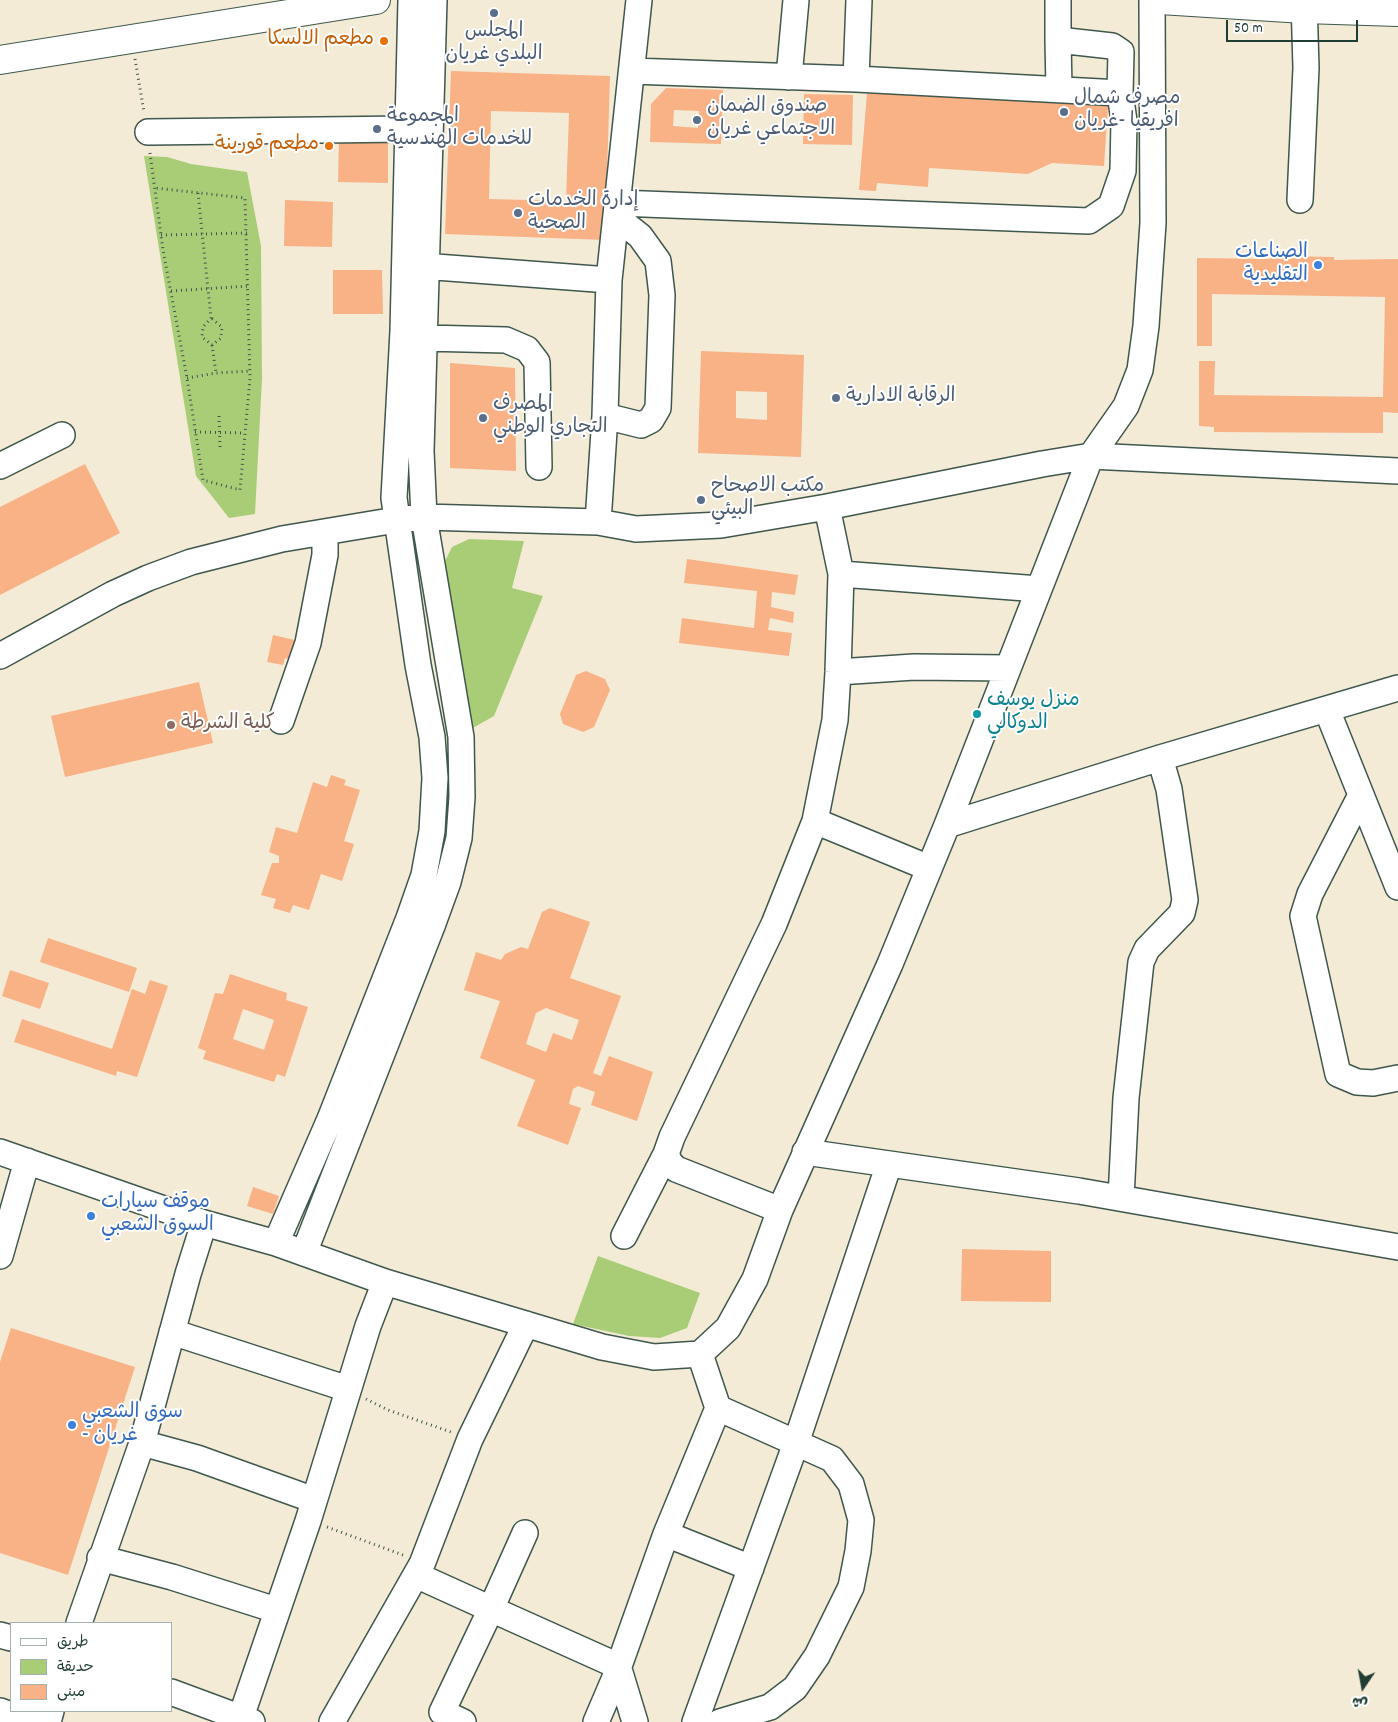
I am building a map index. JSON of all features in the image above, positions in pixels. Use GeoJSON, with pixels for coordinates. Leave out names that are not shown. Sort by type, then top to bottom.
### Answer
{"type":"FeatureCollection","features":[{"type":"Feature","properties":{"kind":"main road"},"geometry":{"type":"LineString","coordinates":[[0,60],[376,0]]}},
{"type":"Feature","properties":{"kind":"main road"},"geometry":{"type":"LineString","coordinates":[[1160,0],[1304,4],[1398,12]]}},
{"type":"Feature","properties":{"kind":"street"},"geometry":{"type":"LineString","coordinates":[[304,1253],[432,926],[448,882],[459,838],[462,797],[462,745],[424,517],[421,451],[425,338],[415,265],[407,130],[411,0]]}},
{"type":"Feature","properties":{"kind":"street"},"geometry":{"type":"LineString","coordinates":[[276,1243],[330,1119],[409,918],[424,875],[432,830],[435,778],[432,737],[418,665],[394,498],[403,349],[415,265],[434,0]]}},
{"type":"Feature","properties":{"kind":"street"},"geometry":{"type":"LineString","coordinates":[[598,522],[605,416],[609,280],[639,0]]}},
{"type":"Feature","properties":{"kind":"street"},"geometry":{"type":"LineString","coordinates":[[789,77],[796,0]]}},
{"type":"Feature","properties":{"kind":"street"},"geometry":{"type":"LineString","coordinates":[[856,79],[859,0]]}},
{"type":"Feature","properties":{"kind":"street"},"geometry":{"type":"LineString","coordinates":[[1058,0],[1059,90]]}},
{"type":"Feature","properties":{"kind":"street"},"geometry":{"type":"LineString","coordinates":[[0,1152],[204,1223],[276,1243],[385,1282],[602,1347],[654,1357],[700,1354],[728,1328],[755,1279],[780,1210],[890,964],[947,825],[1091,456],[1126,406],[1140,370],[1146,326],[1153,223],[1152,0]]}},
{"type":"Feature","properties":{"kind":"street"},"geometry":{"type":"LineString","coordinates":[[1300,200],[1306,68],[1304,4]]}},
{"type":"Feature","properties":{"kind":"street"},"geometry":{"type":"LineString","coordinates":[[617,210],[1089,221],[1111,206],[1123,171],[1124,121],[1120,93],[1121,52],[1112,46],[1058,40]]}},
{"type":"Feature","properties":{"kind":"street"},"geometry":{"type":"LineString","coordinates":[[632,71],[856,79],[1120,93]]}},
{"type":"Feature","properties":{"kind":"street"},"geometry":{"type":"LineString","coordinates":[[148,132],[407,130]]}},
{"type":"Feature","properties":{"kind":"street"},"geometry":{"type":"LineString","coordinates":[[605,416],[641,425],[651,420],[658,408],[662,295],[658,261],[640,236],[617,210]]}},
{"type":"Feature","properties":{"kind":"street"},"geometry":{"type":"LineString","coordinates":[[415,265],[609,280]]}},
{"type":"Feature","properties":{"kind":"street"},"geometry":{"type":"LineString","coordinates":[[425,338],[506,340],[527,349],[537,362],[539,467]]}},
{"type":"Feature","properties":{"kind":"street"},"geometry":{"type":"LineString","coordinates":[[0,466],[62,435]]}},
{"type":"Feature","properties":{"kind":"street"},"geometry":{"type":"LineString","coordinates":[[0,656],[148,578],[191,562],[237,549],[396,520],[424,517],[598,522],[636,529],[711,526],[827,507],[1091,456],[1398,471]]}},
{"type":"Feature","properties":{"kind":"street"},"geometry":{"type":"LineString","coordinates":[[624,1236],[666,1154],[668,1145],[774,924],[815,821],[835,720],[838,672],[841,574],[827,507]]}},
{"type":"Feature","properties":{"kind":"street"},"geometry":{"type":"LineString","coordinates":[[281,721],[308,643],[325,554],[325,532]]}},
{"type":"Feature","properties":{"kind":"street"},"geometry":{"type":"LineString","coordinates":[[841,574],[1039,589]]}},
{"type":"Feature","properties":{"kind":"street"},"geometry":{"type":"LineString","coordinates":[[838,672],[914,667],[1008,668]]}},
{"type":"Feature","properties":{"kind":"street"},"geometry":{"type":"LineString","coordinates":[[947,825],[1160,758],[1398,688]]}},
{"type":"Feature","properties":{"kind":"street"},"geometry":{"type":"LineString","coordinates":[[1327,710],[1361,795],[1390,842],[1398,887]]}},
{"type":"Feature","properties":{"kind":"street"},"geometry":{"type":"LineString","coordinates":[[1121,1198],[1126,1098],[1141,962],[1147,949],[1182,913],[1185,900],[1169,789],[1160,758]]}},
{"type":"Feature","properties":{"kind":"street"},"geometry":{"type":"LineString","coordinates":[[1361,795],[1310,894],[1303,916],[1338,1074],[1357,1082],[1373,1083],[1398,1078]]}},
{"type":"Feature","properties":{"kind":"street"},"geometry":{"type":"LineString","coordinates":[[815,821],[929,868]]}},
{"type":"Feature","properties":{"kind":"street"},"geometry":{"type":"LineString","coordinates":[[409,918],[432,926]]}},
{"type":"Feature","properties":{"kind":"street"},"geometry":{"type":"LineString","coordinates":[[805,1152],[1121,1198],[1398,1247]]}},
{"type":"Feature","properties":{"kind":"street"},"geometry":{"type":"LineString","coordinates":[[666,1154],[676,1170],[780,1210]]}},
{"type":"Feature","properties":{"kind":"street"},"geometry":{"type":"LineString","coordinates":[[0,1256],[27,1161]]}},
{"type":"Feature","properties":{"kind":"street"},"geometry":{"type":"LineString","coordinates":[[695,1722],[796,1443],[889,1164]]}},
{"type":"Feature","properties":{"kind":"street"},"geometry":{"type":"LineString","coordinates":[[79,1622],[100,1558],[142,1444],[204,1223]]}},
{"type":"Feature","properties":{"kind":"street"},"geometry":{"type":"LineString","coordinates":[[172,1692],[247,1719],[276,1610],[311,1510],[368,1326],[385,1282]]}},
{"type":"Feature","properties":{"kind":"street"},"geometry":{"type":"LineString","coordinates":[[332,1722],[419,1569],[470,1439],[526,1324]]}},
{"type":"Feature","properties":{"kind":"street"},"geometry":{"type":"LineString","coordinates":[[172,1332],[348,1389]]}},
{"type":"Feature","properties":{"kind":"street"},"geometry":{"type":"LineString","coordinates":[[596,1722],[606,1702],[666,1534],[718,1408],[700,1354]]}},
{"type":"Feature","properties":{"kind":"street"},"geometry":{"type":"LineString","coordinates":[[718,1408],[832,1459],[851,1484],[861,1520],[858,1551],[851,1587],[817,1656],[795,1688],[770,1708],[720,1722]]}},
{"type":"Feature","properties":{"kind":"street"},"geometry":{"type":"LineString","coordinates":[[142,1444],[197,1458],[311,1510]]}},
{"type":"Feature","properties":{"kind":"street"},"geometry":{"type":"LineString","coordinates":[[447,1719],[525,1533]]}},
{"type":"Feature","properties":{"kind":"street"},"geometry":{"type":"LineString","coordinates":[[666,1534],[751,1568]]}},
{"type":"Feature","properties":{"kind":"street"},"geometry":{"type":"LineString","coordinates":[[100,1558],[172,1577],[276,1610]]}},
{"type":"Feature","properties":{"kind":"street"},"geometry":{"type":"LineString","coordinates":[[419,1569],[492,1609],[618,1666],[635,1722]]}},
{"type":"Feature","properties":{"kind":"street"},"geometry":{"type":"LineString","coordinates":[[0,1711],[30,1722]]}},
{"type":"Feature","properties":{"kind":"path"},"geometry":{"type":"LineString","coordinates":[[131,39],[148,132],[155,188],[161,235],[187,378],[202,480],[240,490],[250,371],[245,198],[155,188]]}},
{"type":"Feature","properties":{"kind":"path"},"geometry":{"type":"LineString","coordinates":[[198,193],[211,318],[222,327],[221,338],[212,345]]}},
{"type":"Feature","properties":{"kind":"path"},"geometry":{"type":"LineString","coordinates":[[161,235],[247,233]]}},
{"type":"Feature","properties":{"kind":"path"},"geometry":{"type":"LineString","coordinates":[[171,291],[249,286]]}},
{"type":"Feature","properties":{"kind":"path"},"geometry":{"type":"LineString","coordinates":[[211,318],[203,327],[202,337],[212,345],[216,373]]}},
{"type":"Feature","properties":{"kind":"path"},"geometry":{"type":"LineString","coordinates":[[187,378],[216,373],[250,371]]}},
{"type":"Feature","properties":{"kind":"path"},"geometry":{"type":"LineString","coordinates":[[219,416],[220,448]]}},
{"type":"Feature","properties":{"kind":"path"},"geometry":{"type":"LineString","coordinates":[[194,432],[245,433]]}},
{"type":"Feature","properties":{"kind":"path"},"geometry":{"type":"LineString","coordinates":[[348,1389],[388,1410],[470,1439]]}},
{"type":"Feature","properties":{"kind":"path"},"geometry":{"type":"LineString","coordinates":[[311,1510],[382,1546],[419,1569]]}},
{"type":"Feature","properties":{"kind":"green space"},"geometry":{"type":"Polygon","coordinates":[[[144,156],[167,157],[191,164],[247,172],[261,246],[262,379],[255,514],[229,518],[196,476],[144,156]]]}},
{"type":"Feature","properties":{"kind":"green space"},"geometry":{"type":"Polygon","coordinates":[[[469,539],[524,541],[512,588],[543,596],[494,716],[471,729],[442,583],[445,561],[452,547],[469,539]]]}},
{"type":"Feature","properties":{"kind":"green space"},"geometry":{"type":"Polygon","coordinates":[[[598,1256],[700,1293],[687,1328],[660,1338],[629,1336],[573,1324],[598,1256]]]}},
{"type":"Feature","properties":{"kind":"building"},"geometry":{"type":"Polygon","coordinates":[[[451,71],[610,76],[605,240],[445,234],[451,71]],[[491,111],[489,199],[566,201],[569,113],[491,111]]]}},
{"type":"Feature","properties":{"kind":"building"},"geometry":{"type":"Polygon","coordinates":[[[666,88],[723,90],[721,144],[650,142],[651,104],[666,88]],[[674,110],[673,126],[698,128],[699,111],[674,110]]]}},
{"type":"Feature","properties":{"kind":"building"},"geometry":{"type":"Polygon","coordinates":[[[867,93],[1108,106],[1104,166],[1052,163],[1028,174],[929,168],[928,187],[877,183],[876,191],[859,190],[867,93]]]}},
{"type":"Feature","properties":{"kind":"building"},"geometry":{"type":"Polygon","coordinates":[[[804,94],[853,95],[852,145],[803,144],[804,94]]]}},
{"type":"Feature","properties":{"kind":"building"},"geometry":{"type":"Polygon","coordinates":[[[339,138],[388,139],[388,183],[338,182],[339,138]]]}},
{"type":"Feature","properties":{"kind":"building"},"geometry":{"type":"Polygon","coordinates":[[[285,200],[333,202],[332,247],[284,246],[285,200]]]}},
{"type":"Feature","properties":{"kind":"building"},"geometry":{"type":"Polygon","coordinates":[[[1270,256],[1334,257],[1334,260],[1398,259],[1398,413],[1383,412],[1383,433],[1214,432],[1214,427],[1199,426],[1199,361],[1215,361],[1214,395],[1383,397],[1385,297],[1212,294],[1212,346],[1197,346],[1197,258],[1270,259],[1270,256]]]}},
{"type":"Feature","properties":{"kind":"building"},"geometry":{"type":"Polygon","coordinates":[[[333,270],[382,270],[383,314],[333,314],[333,270]]]}},
{"type":"Feature","properties":{"kind":"building"},"geometry":{"type":"Polygon","coordinates":[[[701,351],[804,355],[801,457],[698,453],[701,351]],[[736,391],[736,418],[767,420],[767,392],[736,391]]]}},
{"type":"Feature","properties":{"kind":"building","name":"المصرف التجاري الوطني"},"geometry":{"type":"Polygon","coordinates":[[[450,363],[515,368],[516,471],[450,468],[450,363]]]}},
{"type":"Feature","properties":{"kind":"building"},"geometry":{"type":"Polygon","coordinates":[[[85,464],[120,533],[0,595],[0,507],[85,464]]]}},
{"type":"Feature","properties":{"kind":"building"},"geometry":{"type":"Polygon","coordinates":[[[687,559],[798,575],[795,595],[772,592],[771,607],[794,612],[793,623],[770,618],[768,630],[792,633],[789,656],[679,643],[682,618],[754,628],[757,591],[684,583],[687,559]]]}},
{"type":"Feature","properties":{"kind":"building"},"geometry":{"type":"Polygon","coordinates":[[[273,635],[299,641],[295,661],[285,658],[283,665],[267,662],[273,635]]]}},
{"type":"Feature","properties":{"kind":"building"},"geometry":{"type":"Polygon","coordinates":[[[586,671],[605,679],[610,690],[594,727],[583,732],[563,724],[560,714],[576,675],[586,671]]]}},
{"type":"Feature","properties":{"kind":"building"},"geometry":{"type":"Polygon","coordinates":[[[199,682],[213,743],[65,777],[51,716],[199,682]]]}},
{"type":"Feature","properties":{"kind":"building"},"geometry":{"type":"Polygon","coordinates":[[[331,775],[346,780],[344,785],[360,790],[344,841],[354,844],[342,881],[321,874],[309,910],[293,905],[290,913],[273,908],[276,899],[261,895],[272,863],[279,863],[279,856],[269,852],[276,827],[297,833],[313,782],[327,787],[331,775]]]}},
{"type":"Feature","properties":{"kind":"building"},"geometry":{"type":"Polygon","coordinates":[[[550,908],[590,922],[570,978],[621,996],[593,1073],[601,1076],[609,1056],[653,1072],[637,1121],[591,1105],[595,1092],[578,1086],[573,1089],[569,1104],[581,1108],[568,1145],[517,1126],[535,1080],[480,1058],[500,1001],[464,990],[476,952],[501,960],[505,954],[521,947],[528,949],[542,912],[550,908]],[[546,1008],[536,1013],[526,1044],[546,1052],[553,1033],[572,1040],[579,1020],[546,1008]]]}},
{"type":"Feature","properties":{"kind":"building"},"geometry":{"type":"Polygon","coordinates":[[[48,938],[137,968],[129,992],[40,962],[48,938]]]}},
{"type":"Feature","properties":{"kind":"building"},"geometry":{"type":"Polygon","coordinates":[[[10,970],[49,983],[40,1009],[2,996],[10,970]]]}},
{"type":"Feature","properties":{"kind":"building"},"geometry":{"type":"Polygon","coordinates":[[[230,974],[287,993],[286,1000],[308,1007],[285,1077],[277,1074],[274,1082],[203,1059],[206,1051],[198,1048],[215,993],[223,994],[230,974]],[[243,1009],[233,1039],[264,1050],[274,1020],[243,1009]]]}},
{"type":"Feature","properties":{"kind":"building"},"geometry":{"type":"Polygon","coordinates":[[[150,980],[168,986],[137,1077],[117,1071],[116,1076],[14,1042],[22,1019],[112,1049],[132,989],[145,994],[150,980]]]}},
{"type":"Feature","properties":{"kind":"building"},"geometry":{"type":"Polygon","coordinates":[[[253,1187],[279,1196],[273,1214],[247,1206],[253,1187]]]}},
{"type":"Feature","properties":{"kind":"building"},"geometry":{"type":"Polygon","coordinates":[[[962,1249],[1051,1251],[1051,1302],[961,1301],[962,1249]]]}},
{"type":"Feature","properties":{"kind":"building"},"geometry":{"type":"Polygon","coordinates":[[[11,1328],[135,1367],[68,1575],[0,1553],[0,1362],[11,1328]]]}},
{"type":"Feature","properties":{"kind":"place","name":"المجلس البلدي غريان"},"geometry":{"type":"Point","coordinates":[494,13]}},
{"type":"Feature","properties":{"kind":"place","name":"مطعم الالسكا"},"geometry":{"type":"Point","coordinates":[384,41]}},
{"type":"Feature","properties":{"kind":"place","name":"مصرف شمال افريقيا -غريان"},"geometry":{"type":"Point","coordinates":[1064,112]}},
{"type":"Feature","properties":{"kind":"place","name":"صندوق الضمان الاجتماعي غريان"},"geometry":{"type":"Point","coordinates":[697,120]}},
{"type":"Feature","properties":{"kind":"place","name":"المجموعة للخدمات الهندسية"},"geometry":{"type":"Point","coordinates":[377,129]}},
{"type":"Feature","properties":{"kind":"place","name":"مطعم قورينة"},"geometry":{"type":"Point","coordinates":[329,146]}},
{"type":"Feature","properties":{"kind":"place","name":"إدارة الخدمات الصحية"},"geometry":{"type":"Point","coordinates":[518,213]}},
{"type":"Feature","properties":{"kind":"place","name":"الصناعات التقليدية"},"geometry":{"type":"Point","coordinates":[1318,265]}},
{"type":"Feature","properties":{"kind":"place","name":"الرقابة الادارية"},"geometry":{"type":"Point","coordinates":[836,398]}},
{"type":"Feature","properties":{"kind":"place","name":"المصرف التجاري الوطني"},"geometry":{"type":"Point","coordinates":[483,418]}},
{"type":"Feature","properties":{"kind":"place","name":"مكتب الاصحاح البيئي"},"geometry":{"type":"Point","coordinates":[701,500]}},
{"type":"Feature","properties":{"kind":"place","name":"منزل يوسف الدوكالي"},"geometry":{"type":"Point","coordinates":[977,714]}},
{"type":"Feature","properties":{"kind":"place","name":"كلية الشرطة"},"geometry":{"type":"Point","coordinates":[171,725]}},
{"type":"Feature","properties":{"kind":"place","name":"موقف سيارات السوق الشعبي"},"geometry":{"type":"Point","coordinates":[91,1216]}},
{"type":"Feature","properties":{"kind":"place","name":"سوق الشعبي - غريان"},"geometry":{"type":"Point","coordinates":[72,1425]}}]}
